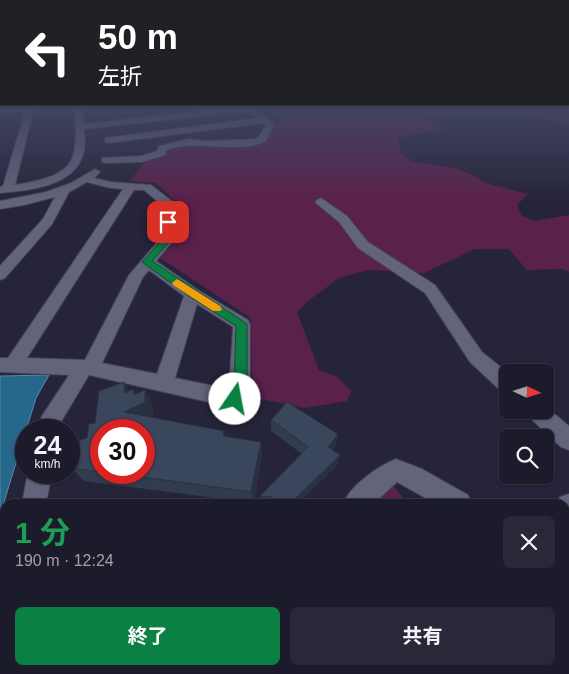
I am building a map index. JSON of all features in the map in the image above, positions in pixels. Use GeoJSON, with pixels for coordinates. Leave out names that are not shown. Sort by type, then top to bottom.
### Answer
{"type":"FeatureCollection","features":[{"type":"Feature","properties":{"kind":"street"},"geometry":{"type":"LineString","coordinates":[[4,190],[22,139]]}},
{"type":"Feature","properties":{"kind":"street"},"geometry":{"type":"LineString","coordinates":[[4,190],[42,182],[73,167],[78,156],[79,139]]}},
{"type":"Feature","properties":{"kind":"street"},"geometry":{"type":"LineString","coordinates":[[2,206],[64,190],[87,179],[103,166],[106,160],[108,140],[112,139]]}},
{"type":"Feature","properties":{"kind":"street"},"geometry":{"type":"LineString","coordinates":[[106,160],[142,159],[162,153],[162,148],[179,142],[200,142],[206,144],[257,142],[262,139]]}},
{"type":"Feature","properties":{"kind":"street"},"geometry":{"type":"LineString","coordinates":[[52,419],[87,368],[129,288],[147,262],[168,239],[168,205],[147,187],[111,185],[87,179]]}},
{"type":"Feature","properties":{"kind":"street"},"geometry":{"type":"LineString","coordinates":[[6,365],[131,186]]}},
{"type":"Feature","properties":{"kind":"street"},"geometry":{"type":"LineString","coordinates":[[0,275],[48,221],[64,190]]}},
{"type":"Feature","properties":{"kind":"street"},"geometry":{"type":"LineString","coordinates":[[322,202],[343,219],[363,245],[430,289],[476,356],[499,377]]}},
{"type":"Feature","properties":{"kind":"street"},"geometry":{"type":"LineString","coordinates":[[6,365],[87,368],[235,399],[240,387],[242,324],[192,294],[147,262]]}},
{"type":"Feature","properties":{"kind":"street"},"geometry":{"type":"LineString","coordinates":[[163,385],[192,294]]}},
{"type":"Feature","properties":{"kind":"street"},"geometry":{"type":"LineString","coordinates":[[546,419],[569,440]]}},
{"type":"Feature","properties":{"kind":"street"},"geometry":{"type":"LineString","coordinates":[[361,499],[387,475],[396,470],[414,477],[451,499]]}},
{"type":"Feature","properties":{"kind":"street"},"geometry":{"type":"LineString","coordinates":[[35,499],[38,484]]}},
{"type":"Feature","properties":{"kind":"shaded area"},"geometry":{"type":"Polygon","coordinates":[[[265,139],[397,139],[401,153],[412,161],[455,168],[475,176],[483,182],[528,194],[517,205],[521,215],[534,221],[569,215],[569,272],[563,269],[527,270],[509,249],[475,249],[424,273],[368,270],[339,278],[297,312],[319,370],[336,376],[351,391],[347,401],[305,408],[255,398],[252,386],[251,318],[160,258],[178,237],[178,204],[156,183],[130,181],[146,160],[168,153],[170,148],[196,143],[204,146],[262,144],[265,139]]]}},
{"type":"Feature","properties":{"kind":"shaded area"},"geometry":{"type":"Polygon","coordinates":[[[390,482],[404,499],[373,499],[390,482]]]}},
{"type":"Feature","properties":{"kind":"water"},"geometry":{"type":"Polygon","coordinates":[[[49,375],[36,398],[30,419],[15,419],[15,466],[5,499],[0,499],[0,376],[49,375]]]}},
{"type":"Feature","properties":{"kind":"building"},"geometry":{"type":"Polygon","coordinates":[[[124,382],[125,393],[133,389],[134,395],[145,390],[145,402],[124,412],[224,431],[223,436],[261,442],[251,492],[155,479],[155,419],[96,419],[99,391],[124,382]]]}},
{"type":"Feature","properties":{"kind":"building"},"geometry":{"type":"Polygon","coordinates":[[[287,402],[338,434],[328,447],[340,455],[295,499],[269,499],[271,497],[260,496],[308,447],[271,420],[287,402]]]}},
{"type":"Feature","properties":{"kind":"building"},"geometry":{"type":"Polygon","coordinates":[[[89,424],[90,471],[80,469],[80,440],[87,438],[89,424]]]}},
{"type":"Feature","properties":{"kind":"slow traffic"},"geometry":{"type":"LineString","coordinates":[[177,283],[217,309]]}},
{"type":"Feature","properties":{"kind":"route"},"geometry":{"type":"LineString","coordinates":[[168,222],[168,239],[147,262],[192,294],[242,324],[240,387],[235,399]]}}]}
